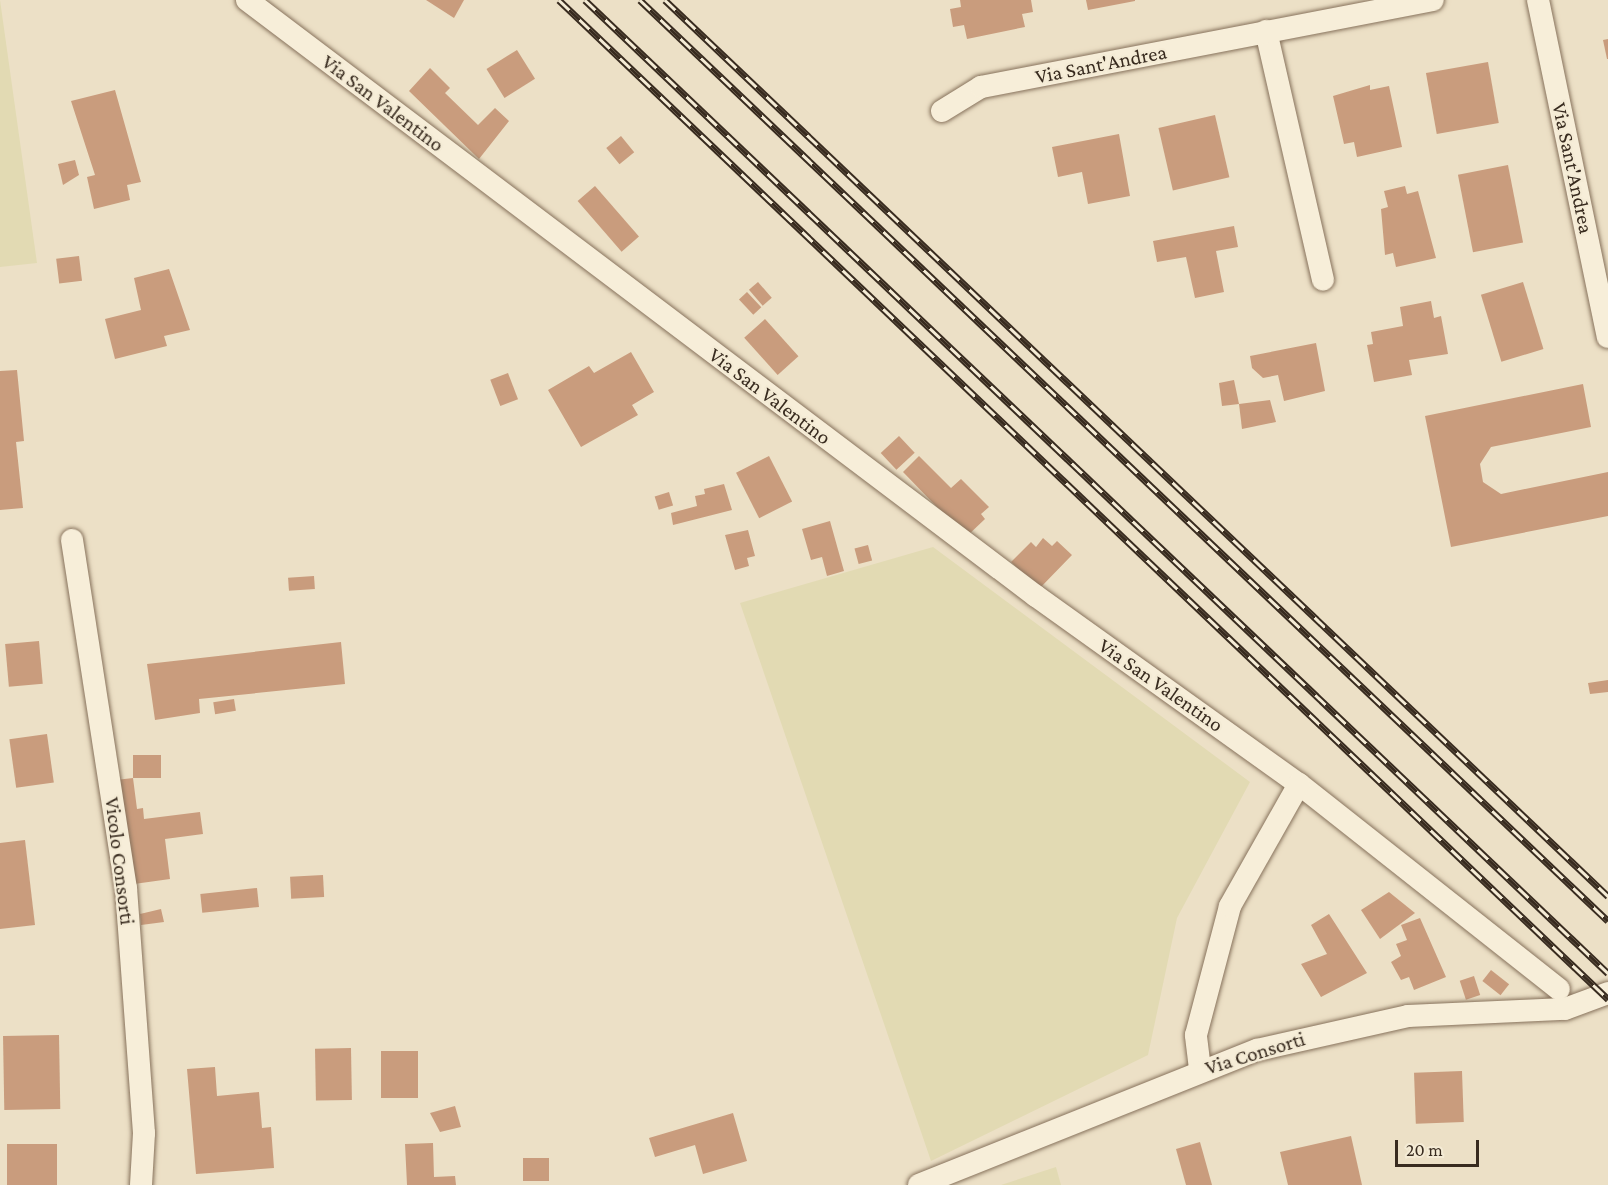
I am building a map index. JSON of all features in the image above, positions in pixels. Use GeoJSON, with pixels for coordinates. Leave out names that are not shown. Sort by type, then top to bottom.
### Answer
{"type":"FeatureCollection","features":[{"type":"Feature","properties":{"kind":"street","name":"Via San Valentino"},"geometry":{"type":"LineString","coordinates":[[247,0],[1036,596],[1299,784],[1559,989]]}},
{"type":"Feature","properties":{"kind":"street","name":"Via Sant'Andrea"},"geometry":{"type":"LineString","coordinates":[[942,111],[981,87],[1433,0]]}},
{"type":"Feature","properties":{"kind":"street","name":"Via Sant'Andrea"},"geometry":{"type":"LineString","coordinates":[[1538,0],[1608,337]]}},
{"type":"Feature","properties":{"kind":"street"},"geometry":{"type":"LineString","coordinates":[[1266,31],[1323,280]]}},
{"type":"Feature","properties":{"kind":"street","name":"Vicolo Consorti"},"geometry":{"type":"LineString","coordinates":[[72,540],[126,888],[144,1133],[141,1185]]}},
{"type":"Feature","properties":{"kind":"street"},"geometry":{"type":"LineString","coordinates":[[1200,1069],[1196,1035],[1230,906],[1299,784]]}},
{"type":"Feature","properties":{"kind":"street","name":"Via Consorti"},"geometry":{"type":"LineString","coordinates":[[920,1185],[1200,1069],[1356,1024],[1455,1012],[1565,1009],[1608,993]]}},
{"type":"Feature","properties":{"kind":"shaded area"},"geometry":{"type":"Polygon","coordinates":[[[0,0],[37,263],[0,267],[0,0]]]}},
{"type":"Feature","properties":{"kind":"shaded area"},"geometry":{"type":"Polygon","coordinates":[[[933,547],[1250,782],[1177,918],[1148,1055],[931,1161],[740,603],[933,547]]]}},
{"type":"Feature","properties":{"kind":"shaded area"},"geometry":{"type":"Polygon","coordinates":[[[1056,1167],[1061,1185],[1001,1185],[1056,1167]]]}},
{"type":"Feature","properties":{"kind":"building"},"geometry":{"type":"Polygon","coordinates":[[[426,0],[464,0],[454,18],[426,0]]]}},
{"type":"Feature","properties":{"kind":"building"},"geometry":{"type":"Polygon","coordinates":[[[960,0],[1031,0],[1033,12],[1022,14],[1025,27],[967,39],[964,25],[953,27],[950,9],[961,7],[960,0]]]}},
{"type":"Feature","properties":{"kind":"building"},"geometry":{"type":"Polygon","coordinates":[[[1086,0],[1135,0],[1135,1],[1088,10],[1086,0]]]}},
{"type":"Feature","properties":{"kind":"building"},"geometry":{"type":"Polygon","coordinates":[[[1608,39],[1608,59],[1607,59],[1603,40],[1608,39]]]}},
{"type":"Feature","properties":{"kind":"building"},"geometry":{"type":"Polygon","coordinates":[[[517,50],[535,79],[504,98],[486,69],[517,50]]]}},
{"type":"Feature","properties":{"kind":"building"},"geometry":{"type":"Polygon","coordinates":[[[1488,62],[1499,123],[1437,134],[1426,73],[1488,62]]]}},
{"type":"Feature","properties":{"kind":"building"},"geometry":{"type":"Polygon","coordinates":[[[430,68],[450,88],[445,93],[478,125],[495,108],[509,121],[479,159],[409,91],[430,68]]]}},
{"type":"Feature","properties":{"kind":"building"},"geometry":{"type":"Polygon","coordinates":[[[1370,85],[1370,90],[1389,86],[1402,147],[1357,157],[1354,142],[1344,144],[1333,96],[1370,85]]]}},
{"type":"Feature","properties":{"kind":"building"},"geometry":{"type":"Polygon","coordinates":[[[115,90],[141,182],[127,185],[130,200],[94,209],[87,177],[95,175],[71,101],[115,90]]]}},
{"type":"Feature","properties":{"kind":"building"},"geometry":{"type":"Polygon","coordinates":[[[1215,115],[1229,177],[1173,190],[1158,128],[1215,115]]]}},
{"type":"Feature","properties":{"kind":"building"},"geometry":{"type":"Polygon","coordinates":[[[1119,134],[1130,196],[1088,204],[1082,172],[1058,177],[1052,147],[1119,134]]]}},
{"type":"Feature","properties":{"kind":"building"},"geometry":{"type":"Polygon","coordinates":[[[621,136],[634,152],[619,164],[606,148],[621,136]]]}},
{"type":"Feature","properties":{"kind":"building"},"geometry":{"type":"Polygon","coordinates":[[[75,160],[79,175],[63,185],[58,164],[75,160]]]}},
{"type":"Feature","properties":{"kind":"building"},"geometry":{"type":"Polygon","coordinates":[[[1508,165],[1523,243],[1473,252],[1458,175],[1508,165]]]}},
{"type":"Feature","properties":{"kind":"building"},"geometry":{"type":"Polygon","coordinates":[[[595,186],[639,237],[622,252],[578,201],[595,186]]]}},
{"type":"Feature","properties":{"kind":"building"},"geometry":{"type":"Polygon","coordinates":[[[1405,186],[1407,194],[1418,191],[1436,258],[1396,267],[1393,253],[1385,255],[1381,209],[1388,207],[1384,191],[1405,186]]]}},
{"type":"Feature","properties":{"kind":"building"},"geometry":{"type":"Polygon","coordinates":[[[1234,226],[1238,247],[1216,251],[1224,292],[1195,298],[1186,257],[1157,262],[1153,241],[1234,226]]]}},
{"type":"Feature","properties":{"kind":"building"},"geometry":{"type":"Polygon","coordinates":[[[79,256],[82,281],[59,284],[56,259],[79,256]]]}},
{"type":"Feature","properties":{"kind":"building"},"geometry":{"type":"Polygon","coordinates":[[[169,269],[190,330],[164,336],[167,346],[115,359],[105,319],[141,310],[134,278],[169,269]]]}},
{"type":"Feature","properties":{"kind":"building"},"geometry":{"type":"Polygon","coordinates":[[[758,282],[772,298],[763,306],[749,290],[758,282]]]}},
{"type":"Feature","properties":{"kind":"building"},"geometry":{"type":"Polygon","coordinates":[[[1523,282],[1543,349],[1501,362],[1481,295],[1523,282]]]}},
{"type":"Feature","properties":{"kind":"building"},"geometry":{"type":"Polygon","coordinates":[[[747,292],[761,307],[753,315],[739,300],[747,292]]]}},
{"type":"Feature","properties":{"kind":"building"},"geometry":{"type":"Polygon","coordinates":[[[1431,301],[1434,318],[1441,316],[1448,354],[1409,360],[1412,375],[1374,382],[1367,345],[1373,344],[1371,332],[1403,326],[1400,307],[1431,301]]]}},
{"type":"Feature","properties":{"kind":"building"},"geometry":{"type":"Polygon","coordinates":[[[765,319],[798,356],[778,375],[744,338],[765,319]]]}},
{"type":"Feature","properties":{"kind":"building"},"geometry":{"type":"Polygon","coordinates":[[[1316,343],[1325,391],[1284,401],[1278,375],[1263,378],[1252,368],[1250,356],[1316,343]]]}},
{"type":"Feature","properties":{"kind":"building"},"geometry":{"type":"Polygon","coordinates":[[[631,352],[654,392],[632,405],[638,415],[581,447],[548,390],[589,366],[594,373],[631,352]]]}},
{"type":"Feature","properties":{"kind":"building"},"geometry":{"type":"Polygon","coordinates":[[[17,370],[24,441],[16,442],[23,508],[0,510],[0,371],[17,370]]]}},
{"type":"Feature","properties":{"kind":"building"},"geometry":{"type":"Polygon","coordinates":[[[508,373],[518,399],[500,406],[490,380],[508,373]]]}},
{"type":"Feature","properties":{"kind":"building"},"geometry":{"type":"Polygon","coordinates":[[[1234,380],[1239,404],[1222,406],[1219,383],[1234,380]]]}},
{"type":"Feature","properties":{"kind":"building"},"geometry":{"type":"Polygon","coordinates":[[[1583,384],[1591,427],[1491,447],[1480,464],[1483,482],[1501,494],[1608,472],[1608,516],[1451,547],[1425,416],[1583,384]]]}},
{"type":"Feature","properties":{"kind":"building"},"geometry":{"type":"Polygon","coordinates":[[[1270,400],[1276,422],[1242,429],[1239,404],[1270,400]]]}},
{"type":"Feature","properties":{"kind":"building"},"geometry":{"type":"Polygon","coordinates":[[[899,436],[915,453],[896,470],[881,453],[899,436]]]}},
{"type":"Feature","properties":{"kind":"building"},"geometry":{"type":"Polygon","coordinates":[[[769,456],[792,501],[759,518],[736,473],[769,456]]]}},
{"type":"Feature","properties":{"kind":"building"},"geometry":{"type":"Polygon","coordinates":[[[919,456],[951,488],[961,479],[989,507],[981,514],[985,519],[966,537],[903,472],[919,456]]]}},
{"type":"Feature","properties":{"kind":"building"},"geometry":{"type":"Polygon","coordinates":[[[724,484],[732,510],[673,525],[671,513],[697,506],[695,496],[705,494],[704,489],[724,484]]]}},
{"type":"Feature","properties":{"kind":"building"},"geometry":{"type":"Polygon","coordinates":[[[669,492],[673,505],[659,510],[655,496],[669,492]]]}},
{"type":"Feature","properties":{"kind":"building"},"geometry":{"type":"Polygon","coordinates":[[[830,521],[844,571],[827,576],[822,557],[811,560],[802,529],[830,521]]]}},
{"type":"Feature","properties":{"kind":"building"},"geometry":{"type":"Polygon","coordinates":[[[748,530],[755,556],[747,558],[749,566],[735,570],[725,535],[748,530]]]}},
{"type":"Feature","properties":{"kind":"building"},"geometry":{"type":"Polygon","coordinates":[[[1043,538],[1052,546],[1057,541],[1072,555],[1039,589],[1011,562],[1031,542],[1036,547],[1043,538]]]}},
{"type":"Feature","properties":{"kind":"building"},"geometry":{"type":"Polygon","coordinates":[[[868,545],[872,560],[859,564],[854,549],[868,545]]]}},
{"type":"Feature","properties":{"kind":"building"},"geometry":{"type":"Polygon","coordinates":[[[314,576],[315,589],[289,591],[288,578],[314,576]]]}},
{"type":"Feature","properties":{"kind":"building"},"geometry":{"type":"Polygon","coordinates":[[[39,641],[43,684],[9,687],[5,644],[39,641]]]}},
{"type":"Feature","properties":{"kind":"building"},"geometry":{"type":"Polygon","coordinates":[[[341,642],[345,684],[199,699],[200,713],[155,720],[147,664],[341,642]]]}},
{"type":"Feature","properties":{"kind":"building"},"geometry":{"type":"Polygon","coordinates":[[[1608,680],[1608,692],[1590,694],[1588,683],[1608,680]]]}},
{"type":"Feature","properties":{"kind":"building"},"geometry":{"type":"Polygon","coordinates":[[[234,699],[236,711],[215,714],[213,702],[234,699]]]}},
{"type":"Feature","properties":{"kind":"building"},"geometry":{"type":"Polygon","coordinates":[[[47,734],[54,783],[16,788],[9,739],[47,734]]]}},
{"type":"Feature","properties":{"kind":"building"},"geometry":{"type":"Polygon","coordinates":[[[133,755],[161,755],[161,778],[133,778],[133,755]]]}},
{"type":"Feature","properties":{"kind":"building"},"geometry":{"type":"Polygon","coordinates":[[[133,778],[137,809],[143,808],[144,819],[200,812],[203,834],[165,839],[170,879],[134,884],[116,780],[133,778]]]}},
{"type":"Feature","properties":{"kind":"building"},"geometry":{"type":"Polygon","coordinates":[[[25,840],[35,925],[0,929],[0,843],[25,840]]]}},
{"type":"Feature","properties":{"kind":"building"},"geometry":{"type":"Polygon","coordinates":[[[323,875],[324,897],[291,899],[290,877],[323,875]]]}},
{"type":"Feature","properties":{"kind":"building"},"geometry":{"type":"Polygon","coordinates":[[[257,888],[259,907],[202,913],[200,894],[257,888]]]}},
{"type":"Feature","properties":{"kind":"building"},"geometry":{"type":"Polygon","coordinates":[[[1389,892],[1415,913],[1380,939],[1361,910],[1389,892]]]}},
{"type":"Feature","properties":{"kind":"building"},"geometry":{"type":"Polygon","coordinates":[[[161,909],[164,922],[141,925],[140,914],[161,909]]]}},
{"type":"Feature","properties":{"kind":"building"},"geometry":{"type":"Polygon","coordinates":[[[1329,914],[1367,973],[1321,997],[1301,964],[1327,954],[1311,925],[1329,914]]]}},
{"type":"Feature","properties":{"kind":"building"},"geometry":{"type":"Polygon","coordinates":[[[1420,918],[1446,977],[1414,990],[1409,977],[1401,980],[1391,962],[1401,956],[1396,944],[1407,940],[1401,925],[1420,918]]]}},
{"type":"Feature","properties":{"kind":"building"},"geometry":{"type":"Polygon","coordinates":[[[1491,970],[1509,984],[1501,995],[1482,981],[1491,970]]]}},
{"type":"Feature","properties":{"kind":"building"},"geometry":{"type":"Polygon","coordinates":[[[1474,976],[1480,995],[1466,1000],[1460,981],[1474,976]]]}},
{"type":"Feature","properties":{"kind":"building"},"geometry":{"type":"Polygon","coordinates":[[[59,1035],[60,1109],[4,1110],[3,1036],[59,1035]]]}},
{"type":"Feature","properties":{"kind":"building"},"geometry":{"type":"Polygon","coordinates":[[[351,1048],[352,1100],[316,1101],[315,1049],[351,1048]]]}},
{"type":"Feature","properties":{"kind":"building"},"geometry":{"type":"Polygon","coordinates":[[[381,1051],[418,1051],[418,1098],[381,1098],[381,1051]]]}},
{"type":"Feature","properties":{"kind":"building"},"geometry":{"type":"Polygon","coordinates":[[[215,1067],[217,1096],[259,1092],[262,1128],[271,1127],[274,1168],[196,1174],[187,1069],[215,1067]]]}},
{"type":"Feature","properties":{"kind":"building"},"geometry":{"type":"Polygon","coordinates":[[[1462,1071],[1464,1122],[1416,1124],[1414,1073],[1462,1071]]]}},
{"type":"Feature","properties":{"kind":"building"},"geometry":{"type":"Polygon","coordinates":[[[455,1106],[461,1127],[440,1132],[430,1113],[455,1106]]]}},
{"type":"Feature","properties":{"kind":"building"},"geometry":{"type":"Polygon","coordinates":[[[733,1113],[747,1161],[703,1174],[695,1145],[655,1157],[649,1138],[733,1113]]]}},
{"type":"Feature","properties":{"kind":"building"},"geometry":{"type":"Polygon","coordinates":[[[1351,1136],[1362,1185],[1288,1185],[1280,1152],[1351,1136]]]}},
{"type":"Feature","properties":{"kind":"building"},"geometry":{"type":"Polygon","coordinates":[[[1200,1142],[1212,1185],[1186,1185],[1176,1149],[1200,1142]]]}},
{"type":"Feature","properties":{"kind":"building"},"geometry":{"type":"Polygon","coordinates":[[[433,1143],[434,1177],[455,1176],[456,1185],[407,1185],[405,1144],[433,1143]]]}},
{"type":"Feature","properties":{"kind":"building"},"geometry":{"type":"Polygon","coordinates":[[[7,1144],[57,1144],[57,1185],[7,1185],[7,1144]]]}},
{"type":"Feature","properties":{"kind":"building"},"geometry":{"type":"Polygon","coordinates":[[[523,1158],[549,1158],[549,1181],[523,1181],[523,1158]]]}},
{"type":"Feature","properties":{"kind":"railway"},"geometry":{"type":"LineString","coordinates":[[559,0],[1608,999]]}},
{"type":"Feature","properties":{"kind":"railway"},"geometry":{"type":"LineString","coordinates":[[585,0],[1608,973]]}},
{"type":"Feature","properties":{"kind":"railway"},"geometry":{"type":"LineString","coordinates":[[640,0],[1608,921]]}},
{"type":"Feature","properties":{"kind":"railway"},"geometry":{"type":"LineString","coordinates":[[665,0],[1608,896]]}}]}
